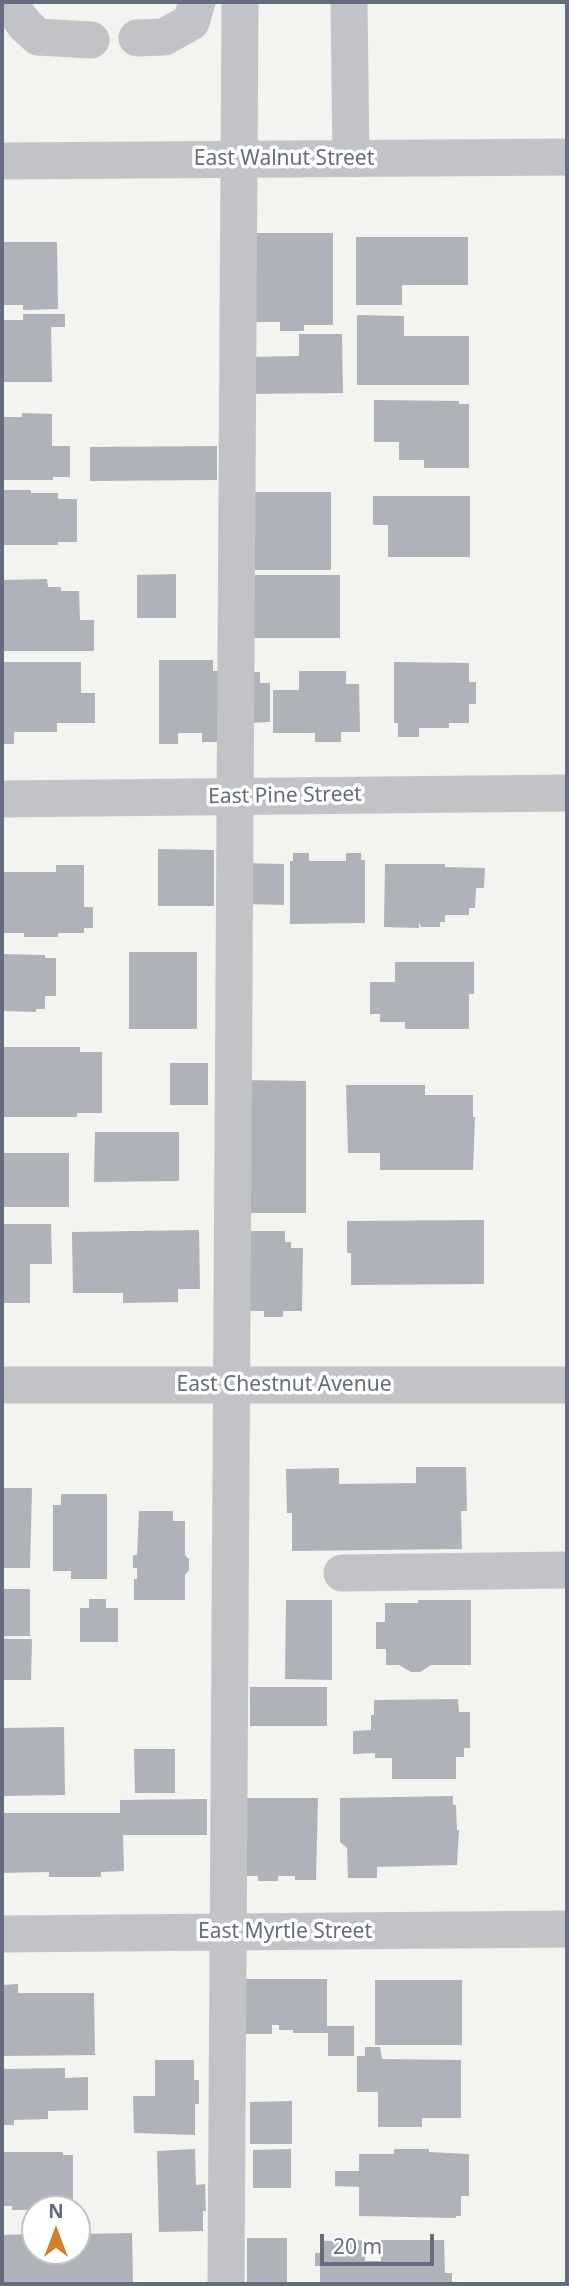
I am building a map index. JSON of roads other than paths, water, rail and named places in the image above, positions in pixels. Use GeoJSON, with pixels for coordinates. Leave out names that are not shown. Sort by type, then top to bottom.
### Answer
{"type":"FeatureCollection","features":[{"type":"Feature","properties":{"kind":"street"},"geometry":{"type":"LineString","coordinates":[[11,2],[18,16],[38,37],[91,40]]}},
{"type":"Feature","properties":{"kind":"street"},"geometry":{"type":"LineString","coordinates":[[137,38],[164,37],[191,22],[197,2]]}},
{"type":"Feature","properties":{"kind":"street"},"geometry":{"type":"LineString","coordinates":[[226,2284],[240,2]]}},
{"type":"Feature","properties":{"kind":"street"},"geometry":{"type":"LineString","coordinates":[[349,3],[351,158]]}},
{"type":"Feature","properties":{"kind":"street","name":"East Walnut Street"},"geometry":{"type":"LineString","coordinates":[[2,161],[567,157]]}},
{"type":"Feature","properties":{"kind":"street","name":"East Pine Street"},"geometry":{"type":"LineString","coordinates":[[2,799],[567,793]]}},
{"type":"Feature","properties":{"kind":"street","name":"East Chestnut Avenue"},"geometry":{"type":"LineString","coordinates":[[2,1385],[567,1385]]}},
{"type":"Feature","properties":{"kind":"street"},"geometry":{"type":"LineString","coordinates":[[342,1573],[567,1570]]}},
{"type":"Feature","properties":{"kind":"street","name":"East Myrtle Street"},"geometry":{"type":"LineString","coordinates":[[2,1934],[567,1929]]}}]}
